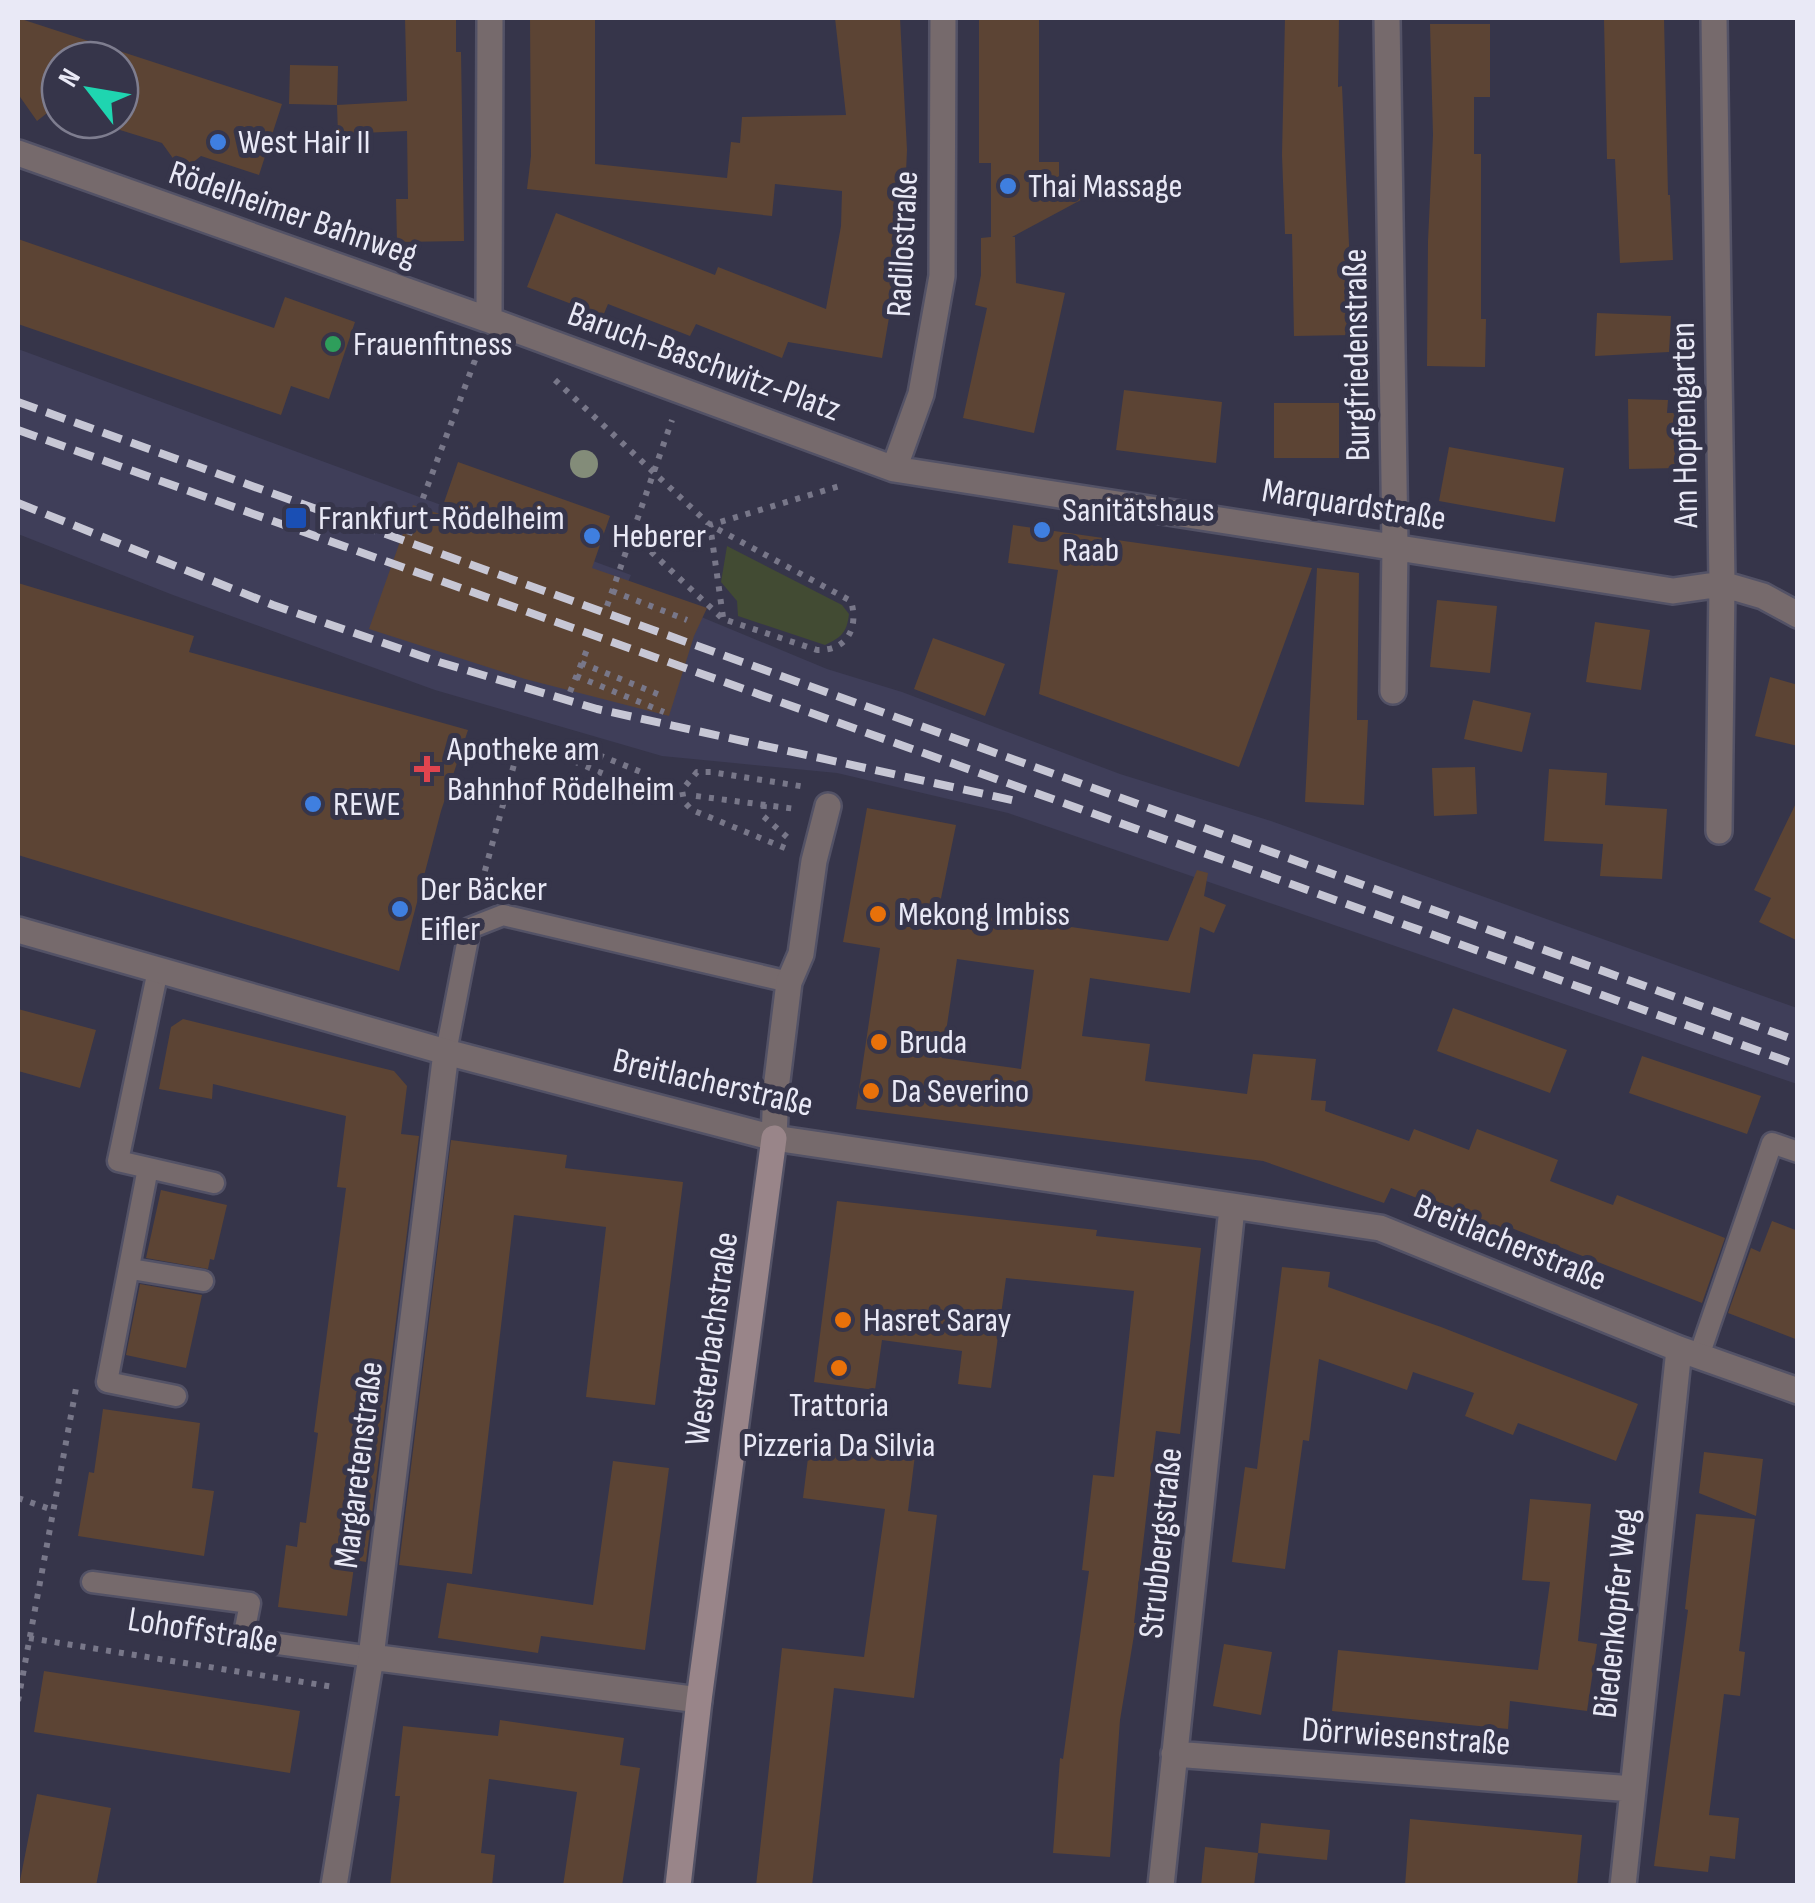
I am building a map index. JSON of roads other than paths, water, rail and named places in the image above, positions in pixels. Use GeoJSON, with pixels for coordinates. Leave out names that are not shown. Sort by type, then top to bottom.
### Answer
{"type":"FeatureCollection","features":[{"type":"Feature","properties":{"kind":"street"},"geometry":{"type":"LineString","coordinates":[[489,320],[490,18]]}},
{"type":"Feature","properties":{"kind":"street","name":"Radilostraße"},"geometry":{"type":"LineString","coordinates":[[894,469],[921,394],[942,276],[944,18]]}},
{"type":"Feature","properties":{"kind":"street","name":"Burgfriedenstraße"},"geometry":{"type":"LineString","coordinates":[[1387,18],[1395,546],[1393,690]]}},
{"type":"Feature","properties":{"kind":"street","name":"Am Hopfengarten"},"geometry":{"type":"LineString","coordinates":[[1714,18],[1722,584],[1719,831]]}},
{"type":"Feature","properties":{"kind":"street","name":"Rödelheimer Bahnweg"},"geometry":{"type":"LineString","coordinates":[[18,154],[489,320]]}},
{"type":"Feature","properties":{"kind":"street","name":"Baruch-Baschwitz-Platz"},"geometry":{"type":"LineString","coordinates":[[489,320],[894,469]]}},
{"type":"Feature","properties":{"kind":"street","name":"Marquardstraße"},"geometry":{"type":"LineString","coordinates":[[894,469],[1673,591],[1722,584],[1763,596],[1798,615]]}},
{"type":"Feature","properties":{"kind":"street","name":"Westerbachstraße"},"geometry":{"type":"LineString","coordinates":[[678,1886],[774,1138],[789,982],[801,954],[824,798]]}},
{"type":"Feature","properties":{"kind":"street","name":"Breitlacherstraße"},"geometry":{"type":"LineString","coordinates":[[18,930],[446,1052],[774,1138],[1380,1228],[1689,1352],[1798,1391]]}},
{"type":"Feature","properties":{"kind":"street","name":"Margaretenstraße"},"geometry":{"type":"LineString","coordinates":[[334,1886],[371,1656],[446,1052]]}},
{"type":"Feature","properties":{"kind":"street","name":"Strubbergstraße"},"geometry":{"type":"LineString","coordinates":[[1161,1886],[1232,1208]]}},
{"type":"Feature","properties":{"kind":"street","name":"Biedenkopfer Weg"},"geometry":{"type":"LineString","coordinates":[[1623,1886],[1689,1352]]}},
{"type":"Feature","properties":{"kind":"street"},"geometry":{"type":"LineString","coordinates":[[371,1656],[699,1700]]}},
{"type":"Feature","properties":{"kind":"street","name":"Dörrwiesenstraße"},"geometry":{"type":"LineString","coordinates":[[1174,1754],[1633,1790]]}},
{"type":"Feature","properties":{"kind":"lane"},"geometry":{"type":"LineString","coordinates":[[446,1052],[470,928],[503,916],[789,982]]}},
{"type":"Feature","properties":{"kind":"lane"},"geometry":{"type":"LineString","coordinates":[[158,970],[118,1161],[214,1183]]}},
{"type":"Feature","properties":{"kind":"lane"},"geometry":{"type":"LineString","coordinates":[[1689,1352],[1772,1143],[1798,1152]]}},
{"type":"Feature","properties":{"kind":"lane"},"geometry":{"type":"LineString","coordinates":[[148,1168],[107,1382],[176,1396]]}},
{"type":"Feature","properties":{"kind":"lane"},"geometry":{"type":"LineString","coordinates":[[131,1269],[203,1281]]}},
{"type":"Feature","properties":{"kind":"lane"},"geometry":{"type":"LineString","coordinates":[[92,1582],[250,1602],[243,1639],[371,1656]]}},
{"type":"Feature","properties":{"kind":"railway"},"geometry":{"type":"LineString","coordinates":[[18,402],[1798,1041]]}},
{"type":"Feature","properties":{"kind":"railway"},"geometry":{"type":"LineString","coordinates":[[18,430],[1798,1065]]}},
{"type":"Feature","properties":{"kind":"railway"},"geometry":{"type":"LineString","coordinates":[[18,503],[273,605],[439,662],[597,709],[1016,801]]}},
{"type":"Feature","properties":{"kind":"place","name":"West Hair II"},"geometry":{"type":"Point","coordinates":[218,142]}},
{"type":"Feature","properties":{"kind":"place","name":"Thai Massage"},"geometry":{"type":"Point","coordinates":[1008,186]}},
{"type":"Feature","properties":{"kind":"place","name":"Frauenfitness"},"geometry":{"type":"Point","coordinates":[333,344]}},
{"type":"Feature","properties":{"kind":"place","name":"Frankfurt-Rödelheim"},"geometry":{"type":"Point","coordinates":[296,518]}},
{"type":"Feature","properties":{"kind":"place","name":"Sanitätshaus Raab"},"geometry":{"type":"Point","coordinates":[1042,530]}},
{"type":"Feature","properties":{"kind":"place","name":"Heberer"},"geometry":{"type":"Point","coordinates":[592,536]}},
{"type":"Feature","properties":{"kind":"place","name":"Apotheke am Bahnhof Rödelheim"},"geometry":{"type":"Point","coordinates":[427,769]}},
{"type":"Feature","properties":{"kind":"place","name":"REWE"},"geometry":{"type":"Point","coordinates":[313,804]}},
{"type":"Feature","properties":{"kind":"place","name":"Der Bäcker Eifler"},"geometry":{"type":"Point","coordinates":[400,909]}},
{"type":"Feature","properties":{"kind":"place","name":"Mekong Imbiss"},"geometry":{"type":"Point","coordinates":[878,914]}},
{"type":"Feature","properties":{"kind":"place","name":"Bruda"},"geometry":{"type":"Point","coordinates":[879,1042]}},
{"type":"Feature","properties":{"kind":"place","name":"Da Severino"},"geometry":{"type":"Point","coordinates":[871,1091]}},
{"type":"Feature","properties":{"kind":"place","name":"Hasret Saray"},"geometry":{"type":"Point","coordinates":[843,1320]}},
{"type":"Feature","properties":{"kind":"place","name":"Trattoria Pizzeria Da Silvia"},"geometry":{"type":"Point","coordinates":[839,1368]}}]}
